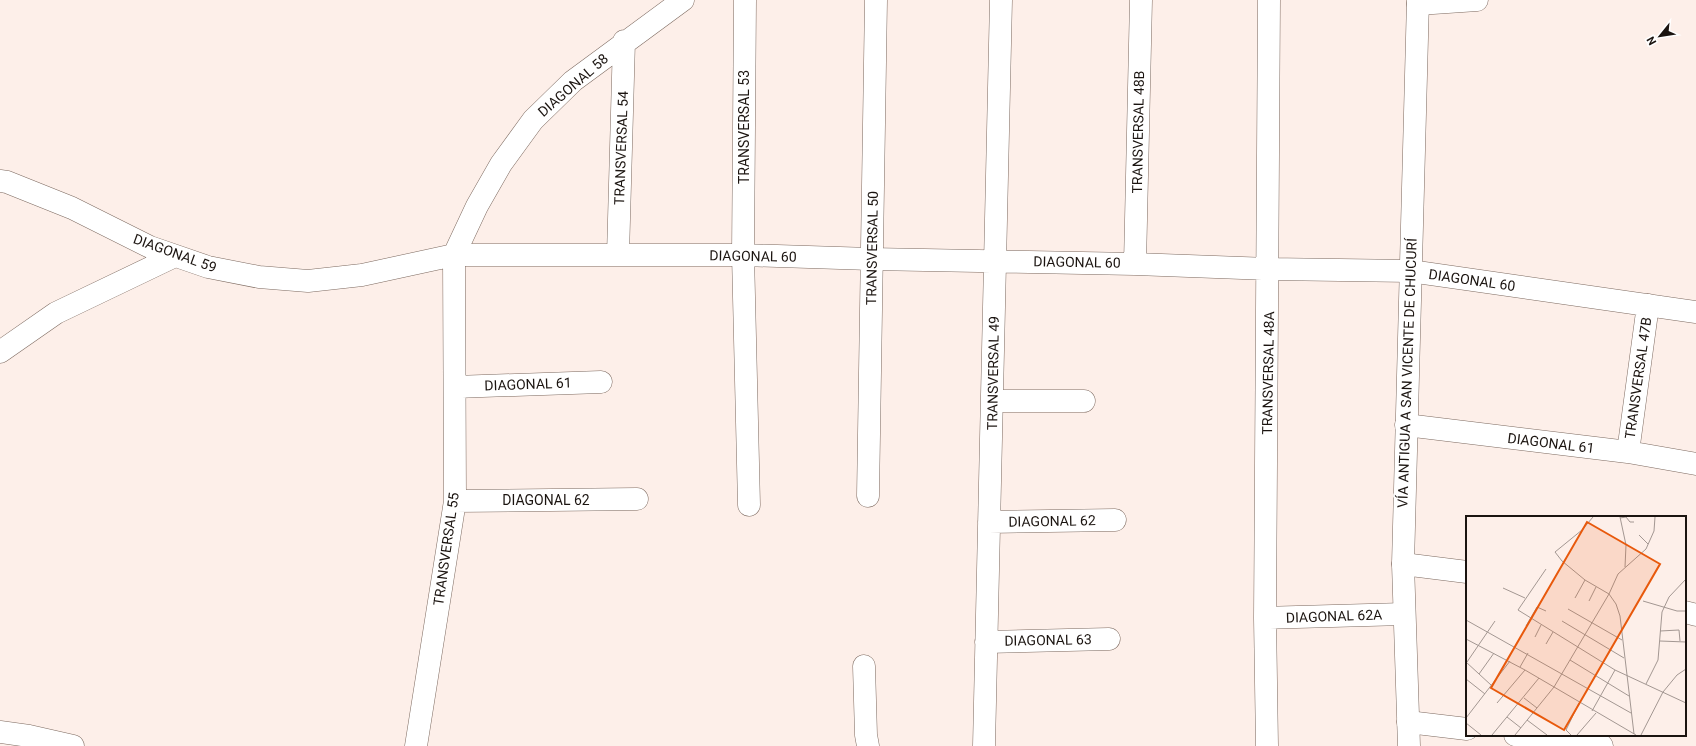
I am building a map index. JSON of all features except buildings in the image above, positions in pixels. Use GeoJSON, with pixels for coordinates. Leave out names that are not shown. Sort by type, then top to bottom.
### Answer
{"type":"FeatureCollection","features":[{"type":"Feature","properties":{"kind":"street","name":"DIAGONAL 58"},"geometry":{"type":"LineString","coordinates":[[454,255],[477,206],[500,164],[533,120],[574,81],[624,41],[683,0]]}},
{"type":"Feature","properties":{"kind":"street","name":"TRANSVERSAL 53"},"geometry":{"type":"LineString","coordinates":[[743,255],[745,0]]}},
{"type":"Feature","properties":{"kind":"street","name":"TRANSVERSAL 50"},"geometry":{"type":"LineString","coordinates":[[868,496],[876,0]]}},
{"type":"Feature","properties":{"kind":"street","name":"TRANSVERSAL 49"},"geometry":{"type":"LineString","coordinates":[[984,746],[1001,0]]}},
{"type":"Feature","properties":{"kind":"street","name":"TRANSVERSAL 48B"},"geometry":{"type":"LineString","coordinates":[[1135,264],[1141,0]]}},
{"type":"Feature","properties":{"kind":"street","name":"TRANSVERSAL 48A"},"geometry":{"type":"LineString","coordinates":[[1267,746],[1265,618],[1269,0]]}},
{"type":"Feature","properties":{"kind":"street"},"geometry":{"type":"LineString","coordinates":[[1418,2],[1477,0]]}},
{"type":"Feature","properties":{"kind":"street","name":"VÍA ANTIGUA A SAN VICENTE DE CHUCURÍ"},"geometry":{"type":"LineString","coordinates":[[1409,746],[1402,564],[1418,2]]}},
{"type":"Feature","properties":{"kind":"street","name":"TRANSVERSAL 54"},"geometry":{"type":"LineString","coordinates":[[618,255],[624,41]]}},
{"type":"Feature","properties":{"kind":"street","name":"DIAGONAL 59"},"geometry":{"type":"LineString","coordinates":[[0,181],[7,182],[72,208],[150,247],[208,267],[259,277],[308,281],[362,275],[454,255]]}},
{"type":"Feature","properties":{"kind":"street","name":"DIAGONAL 60"},"geometry":{"type":"LineString","coordinates":[[454,255],[743,255],[871,259],[996,260],[1268,269],[1410,271],[1696,312]]}},
{"type":"Feature","properties":{"kind":"street","name":"TRANSVERSAL 55"},"geometry":{"type":"LineString","coordinates":[[416,746],[455,501],[454,255]]}},
{"type":"Feature","properties":{"kind":"street"},"geometry":{"type":"LineString","coordinates":[[743,255],[750,505]]}},
{"type":"Feature","properties":{"kind":"street"},"geometry":{"type":"LineString","coordinates":[[0,352],[56,313],[175,256]]}},
{"type":"Feature","properties":{"kind":"street","name":"TRANSVERSAL 47B"},"geometry":{"type":"LineString","coordinates":[[1628,452],[1648,304]]}},
{"type":"Feature","properties":{"kind":"street","name":"DIAGONAL 61"},"geometry":{"type":"LineString","coordinates":[[455,387],[601,382]]}},
{"type":"Feature","properties":{"kind":"street"},"geometry":{"type":"LineString","coordinates":[[992,401],[1084,401]]}},
{"type":"Feature","properties":{"kind":"street","name":"DIAGONAL 61"},"geometry":{"type":"LineString","coordinates":[[1406,425],[1628,452],[1696,464]]}},
{"type":"Feature","properties":{"kind":"street","name":"DIAGONAL 62"},"geometry":{"type":"LineString","coordinates":[[455,501],[637,499]]}},
{"type":"Feature","properties":{"kind":"street","name":"DIAGONAL 62"},"geometry":{"type":"LineString","coordinates":[[989,522],[1115,520]]}},
{"type":"Feature","properties":{"kind":"street"},"geometry":{"type":"LineString","coordinates":[[1402,564],[1466,572]]}},
{"type":"Feature","properties":{"kind":"street"},"geometry":{"type":"LineString","coordinates":[[1686,612],[1696,615]]}},
{"type":"Feature","properties":{"kind":"street","name":"DIAGONAL 62A"},"geometry":{"type":"LineString","coordinates":[[1265,618],[1404,614]]}},
{"type":"Feature","properties":{"kind":"street","name":"DIAGONAL 63"},"geometry":{"type":"LineString","coordinates":[[986,642],[1109,639]]}},
{"type":"Feature","properties":{"kind":"street"},"geometry":{"type":"LineString","coordinates":[[864,666],[866,735],[868,746]]}},
{"type":"Feature","properties":{"kind":"street"},"geometry":{"type":"LineString","coordinates":[[1408,722],[1466,729]]}},
{"type":"Feature","properties":{"kind":"street"},"geometry":{"type":"LineString","coordinates":[[0,732],[29,736],[73,746]]}},
{"type":"Feature","properties":{"kind":"street"},"geometry":{"type":"LineString","coordinates":[[1523,736],[1602,746]]}}]}
